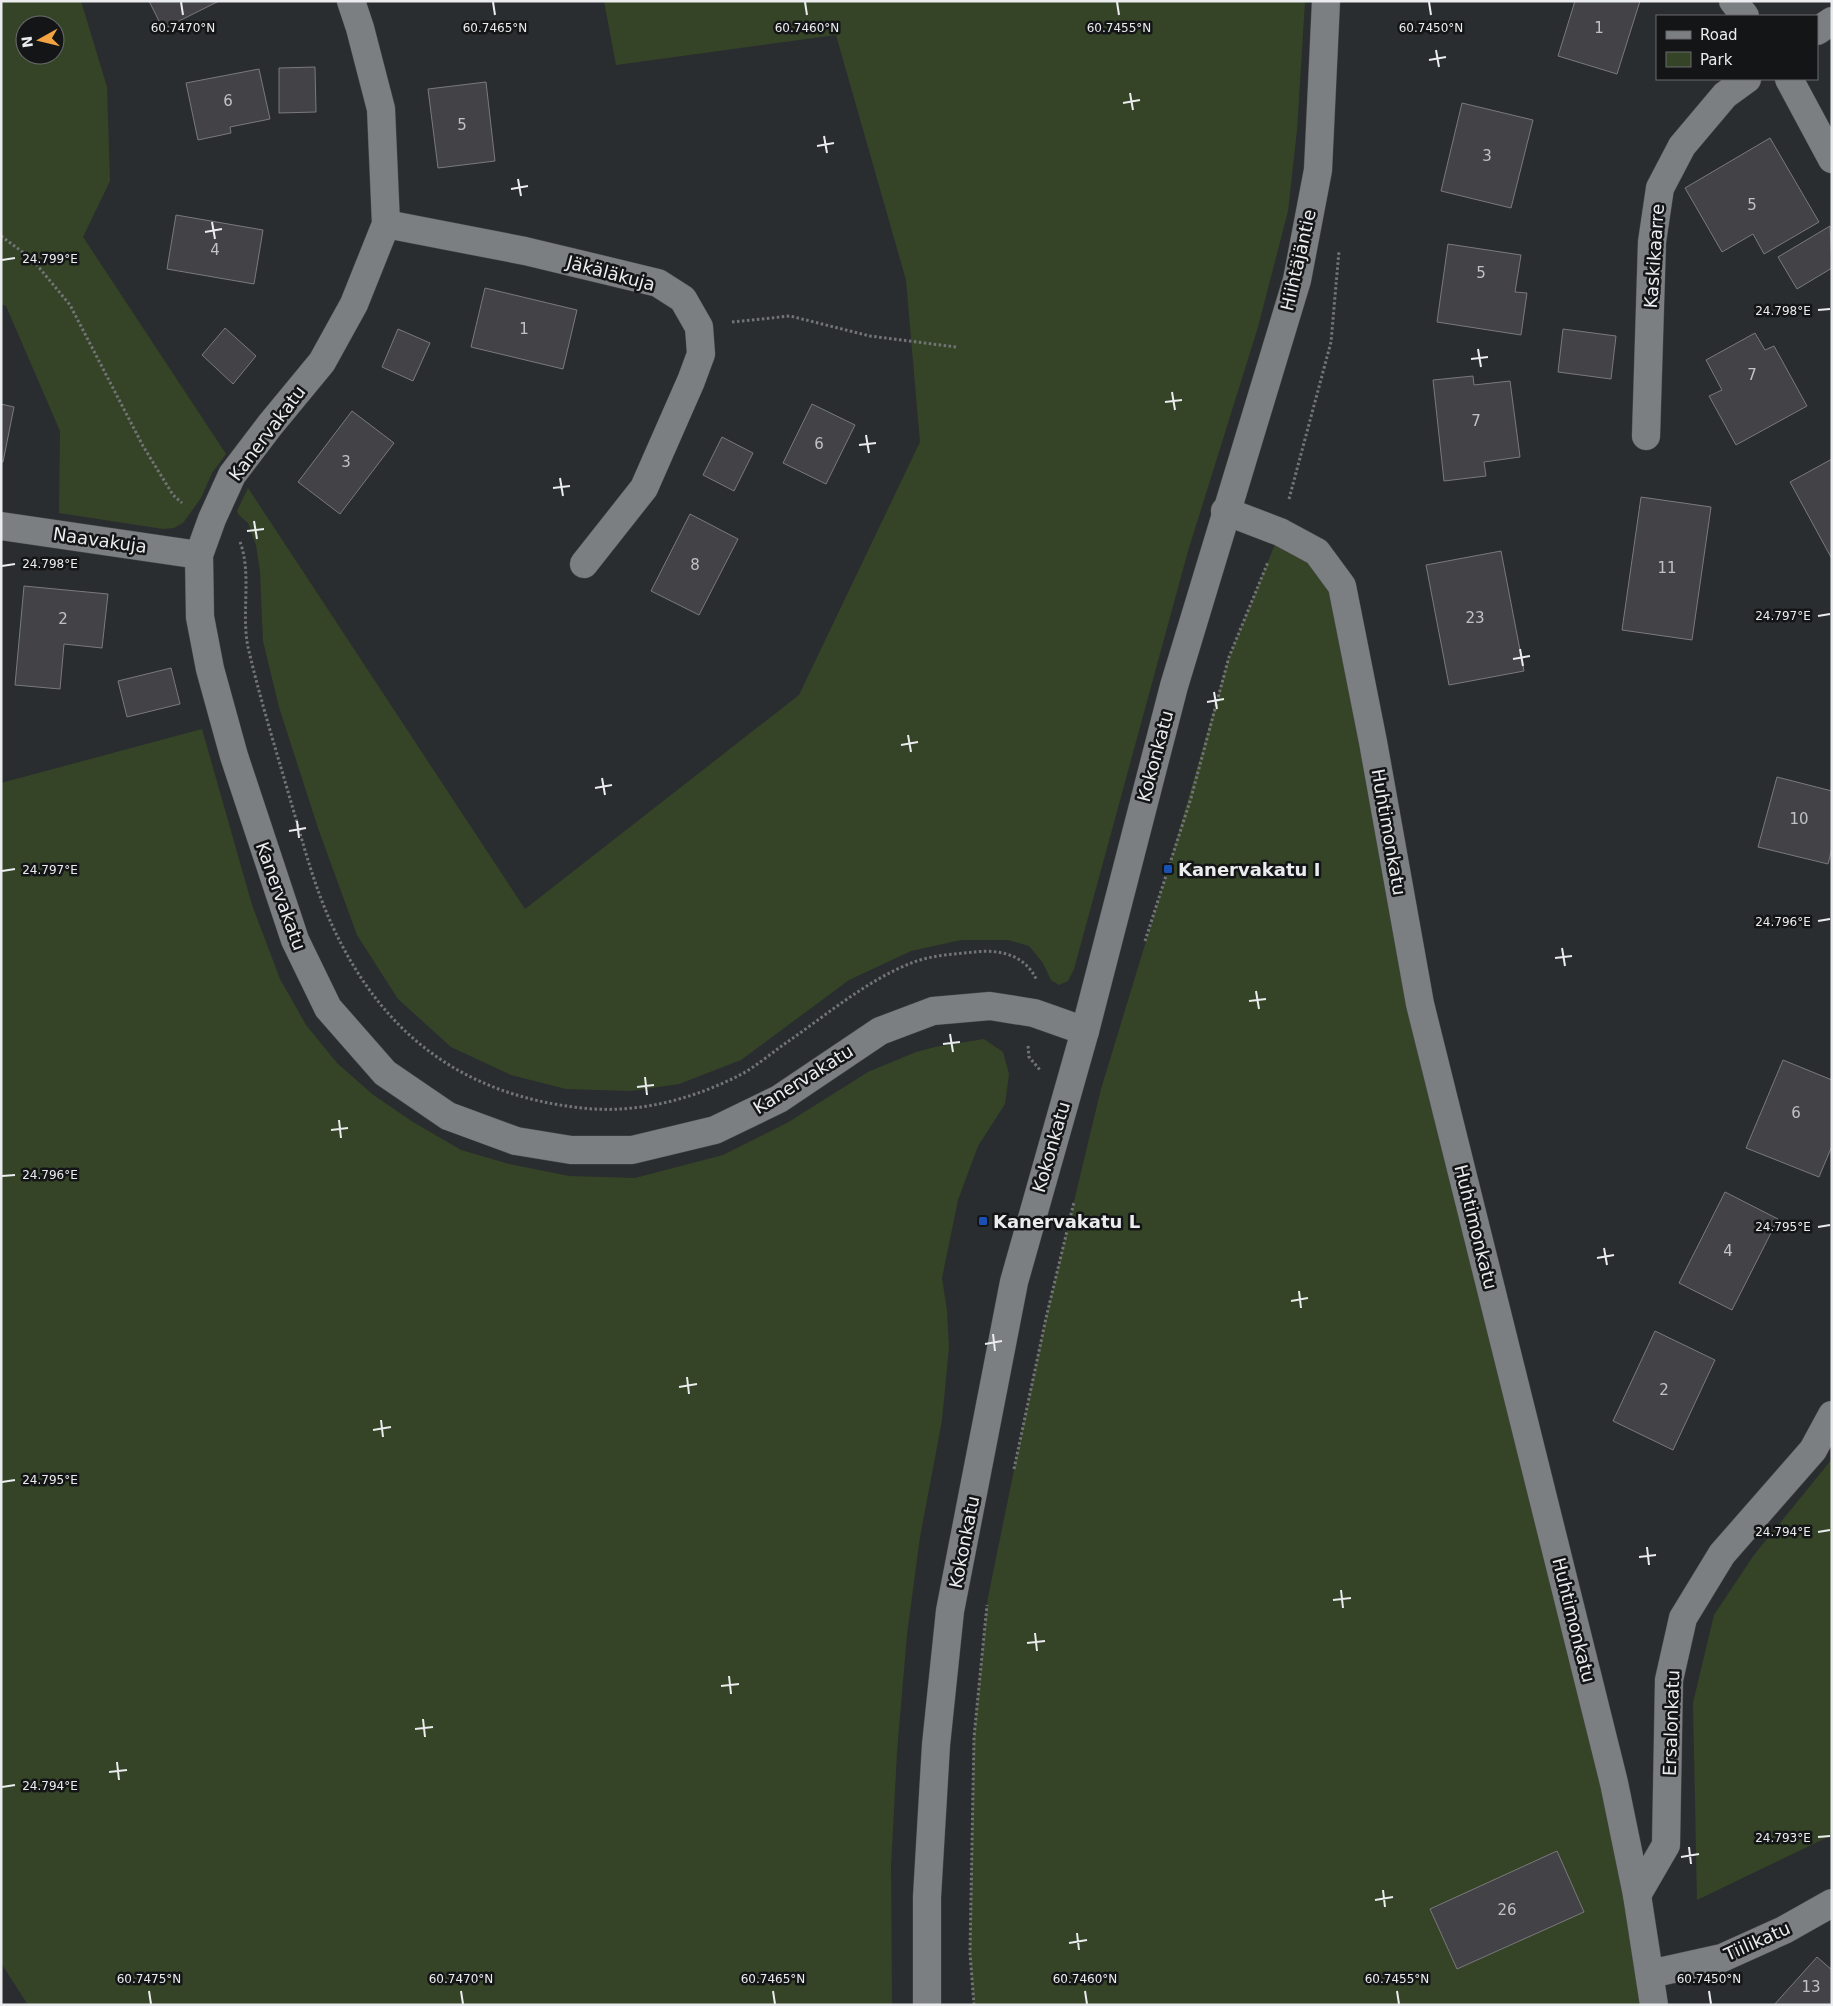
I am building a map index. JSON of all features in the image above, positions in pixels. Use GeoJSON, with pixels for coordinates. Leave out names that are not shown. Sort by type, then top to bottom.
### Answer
{"type":"FeatureCollection","features":[{"type":"Feature","properties":{"kind":"street","name":"Kanervakatu"},"geometry":{"type":"LineString","coordinates":[[351,1],[360,28],[380,109],[386,224],[354,304],[322,362],[232,475],[212,519],[199,555],[200,617],[210,669],[234,756],[294,940],[328,1008],[385,1073],[448,1116],[516,1140],[571,1150],[632,1150],[715,1130],[779,1099],[880,1031],[934,1011],[990,1006],[1034,1012],[1085,1031]]}},
{"type":"Feature","properties":{"kind":"street","name":"Hiihtäjäntie"},"geometry":{"type":"LineString","coordinates":[[1225,511],[1297,280],[1318,170],[1326,1]]}},
{"type":"Feature","properties":{"kind":"street"},"geometry":{"type":"LineString","coordinates":[[1732,1],[1743,15]]}},
{"type":"Feature","properties":{"kind":"street"},"geometry":{"type":"LineString","coordinates":[[1818,30],[1832,21]]}},
{"type":"Feature","properties":{"kind":"street","name":"Kaskikaarre"},"geometry":{"type":"LineString","coordinates":[[1646,436],[1652,242],[1660,188],[1682,146],[1725,95],[1746,80]]}},
{"type":"Feature","properties":{"kind":"street"},"geometry":{"type":"LineString","coordinates":[[1790,80],[1832,159]]}},
{"type":"Feature","properties":{"kind":"street","name":"Jäkäläkuja"},"geometry":{"type":"LineString","coordinates":[[386,224],[525,251],[658,283],[683,300],[699,326],[701,354],[695,372],[644,488],[584,564]]}},
{"type":"Feature","properties":{"kind":"street","name":"Huhtimonkatu"},"geometry":{"type":"LineString","coordinates":[[1225,511],[1280,532],[1317,552],[1342,586],[1373,742],[1420,1004],[1614,1783],[1637,1895],[1654,2005]]}},
{"type":"Feature","properties":{"kind":"street","name":"Kokonkatu"},"geometry":{"type":"LineString","coordinates":[[927,2005],[927,1897],[936,1745],[950,1611],[1014,1282],[1085,1031],[1174,686],[1225,511]]}},
{"type":"Feature","properties":{"kind":"street","name":"Naavakuja"},"geometry":{"type":"LineString","coordinates":[[1,526],[199,555]]}},
{"type":"Feature","properties":{"kind":"street","name":"Ersalonkatu"},"geometry":{"type":"LineString","coordinates":[[1637,1895],[1666,1844],[1669,1680],[1683,1618],[1722,1554],[1813,1450],[1832,1415]]}},
{"type":"Feature","properties":{"kind":"street","name":"Tiilikatu"},"geometry":{"type":"LineString","coordinates":[[1650,1974],[1722,1958],[1784,1930],[1832,1903]]}},
{"type":"Feature","properties":{"kind":"path"},"geometry":{"type":"LineString","coordinates":[[1,236],[32,259],[70,305],[143,446],[173,495],[196,516],[212,519],[234,530],[242,546],[247,643],[305,850],[330,922],[351,964],[380,1007],[435,1058],[461,1073],[538,1103],[587,1109],[633,1108],[688,1098],[740,1075],[851,997],[914,962],[947,955],[986,951],[1002,952],[1018,958],[1036,977],[1038,988],[1028,1037],[1029,1057],[1034,1066],[1041,1071],[1070,1081]]}},
{"type":"Feature","properties":{"kind":"path"},"geometry":{"type":"LineString","coordinates":[[1142,951],[1191,798],[1229,657],[1280,532],[1331,342],[1339,244]]}},
{"type":"Feature","properties":{"kind":"path"},"geometry":{"type":"LineString","coordinates":[[699,326],[790,316],[870,336],[956,348]]}},
{"type":"Feature","properties":{"kind":"path"},"geometry":{"type":"LineString","coordinates":[[1014,1471],[1046,1318],[1076,1194]]}},
{"type":"Feature","properties":{"kind":"path"},"geometry":{"type":"LineString","coordinates":[[974,2005],[970,1953],[974,1737],[988,1597]]}},
{"type":"Feature","properties":{"kind":"green space"},"geometry":{"type":"Polygon","coordinates":[[[1,1],[81,1],[107,87],[110,181],[83,237],[226,454],[212,473],[201,498],[183,523],[174,528],[163,529],[59,513],[60,431],[6,306],[1,304],[1,1]]]}},
{"type":"Feature","properties":{"kind":"green space"},"geometry":{"type":"Polygon","coordinates":[[[604,1],[1305,1],[1297,130],[1288,211],[1258,327],[1188,551],[1074,969],[1068,981],[1059,985],[1051,980],[1043,963],[1029,946],[1008,940],[961,940],[911,951],[849,980],[741,1060],[679,1084],[631,1091],[566,1089],[511,1075],[451,1047],[398,999],[357,935],[318,828],[279,707],[263,641],[260,571],[256,545],[248,523],[237,511],[248,488],[525,909],[799,695],[920,442],[906,280],[836,35],[616,65],[604,1]]]}},
{"type":"Feature","properties":{"kind":"green space"},"geometry":{"type":"Polygon","coordinates":[[[1280,532],[1342,586],[1654,2005],[974,2005],[970,1953],[974,1737],[988,1597],[1018,1451],[1046,1318],[1101,1089],[1168,869],[1229,657],[1280,532]]]}},
{"type":"Feature","properties":{"kind":"green space"},"geometry":{"type":"Polygon","coordinates":[[[202,729],[252,905],[280,979],[306,1025],[337,1063],[372,1094],[413,1122],[461,1150],[509,1164],[569,1176],[635,1178],[723,1155],[787,1123],[868,1072],[916,1052],[984,1039],[1003,1052],[1009,1074],[1005,1104],[978,1146],[958,1200],[942,1278],[947,1311],[949,1347],[942,1420],[920,1537],[907,1634],[897,1752],[891,1866],[892,2005],[28,2005],[1,1963],[1,783],[202,729]]]}},
{"type":"Feature","properties":{"kind":"green space"},"geometry":{"type":"Polygon","coordinates":[[[1832,1459],[1832,1835],[1697,1900],[1693,1703],[1714,1615],[1754,1555],[1832,1459]]]}},
{"type":"Feature","properties":{"kind":"building"},"geometry":{"type":"Polygon","coordinates":[[[149,1],[219,1],[163,29],[149,1]]]}},
{"type":"Feature","properties":{"kind":"building"},"geometry":{"type":"Polygon","coordinates":[[[1575,1],[1640,1],[1617,74],[1558,56],[1575,1]]]}},
{"type":"Feature","properties":{"kind":"building"},"geometry":{"type":"Polygon","coordinates":[[[315,67],[316,112],[279,113],[279,68],[315,67]]]}},
{"type":"Feature","properties":{"kind":"building"},"geometry":{"type":"Polygon","coordinates":[[[259,69],[270,119],[230,127],[231,133],[198,140],[186,83],[259,69]]]}},
{"type":"Feature","properties":{"kind":"building"},"geometry":{"type":"Polygon","coordinates":[[[486,82],[495,161],[438,168],[428,89],[486,82]]]}},
{"type":"Feature","properties":{"kind":"building"},"geometry":{"type":"Polygon","coordinates":[[[1462,103],[1533,120],[1511,208],[1441,191],[1462,103]]]}},
{"type":"Feature","properties":{"kind":"building"},"geometry":{"type":"Polygon","coordinates":[[[1770,138],[1819,222],[1764,254],[1753,234],[1722,252],[1685,188],[1770,138]]]}},
{"type":"Feature","properties":{"kind":"building"},"geometry":{"type":"Polygon","coordinates":[[[176,215],[263,230],[254,284],[167,269],[176,215]]]}},
{"type":"Feature","properties":{"kind":"building"},"geometry":{"type":"Polygon","coordinates":[[[1830,226],[1832,268],[1797,289],[1778,257],[1830,226]]]}},
{"type":"Feature","properties":{"kind":"building"},"geometry":{"type":"Polygon","coordinates":[[[1448,244],[1521,255],[1515,292],[1527,293],[1521,335],[1437,322],[1448,244]]]}},
{"type":"Feature","properties":{"kind":"building"},"geometry":{"type":"Polygon","coordinates":[[[485,288],[577,310],[563,369],[471,347],[485,288]]]}},
{"type":"Feature","properties":{"kind":"building"},"geometry":{"type":"Polygon","coordinates":[[[225,328],[256,356],[233,384],[202,355],[225,328]]]}},
{"type":"Feature","properties":{"kind":"building"},"geometry":{"type":"Polygon","coordinates":[[[398,329],[430,343],[413,381],[382,367],[398,329]]]}},
{"type":"Feature","properties":{"kind":"building"},"geometry":{"type":"Polygon","coordinates":[[[1563,329],[1616,336],[1611,379],[1558,372],[1563,329]]]}},
{"type":"Feature","properties":{"kind":"building"},"geometry":{"type":"Polygon","coordinates":[[[1755,333],[1765,350],[1774,346],[1807,406],[1736,445],[1709,396],[1722,390],[1706,360],[1755,333]]]}},
{"type":"Feature","properties":{"kind":"building"},"geometry":{"type":"Polygon","coordinates":[[[1473,376],[1474,385],[1510,381],[1520,457],[1484,462],[1486,476],[1444,481],[1433,380],[1473,376]]]}},
{"type":"Feature","properties":{"kind":"building"},"geometry":{"type":"Polygon","coordinates":[[[1,404],[14,407],[3,462],[1,462],[1,404]]]}},
{"type":"Feature","properties":{"kind":"building"},"geometry":{"type":"Polygon","coordinates":[[[812,404],[855,425],[826,484],[783,463],[812,404]]]}},
{"type":"Feature","properties":{"kind":"building"},"geometry":{"type":"Polygon","coordinates":[[[352,411],[394,443],[340,514],[298,482],[352,411]]]}},
{"type":"Feature","properties":{"kind":"building"},"geometry":{"type":"Polygon","coordinates":[[[722,437],[753,453],[734,491],[703,475],[722,437]]]}},
{"type":"Feature","properties":{"kind":"building"},"geometry":{"type":"Polygon","coordinates":[[[1832,459],[1832,559],[1790,482],[1832,459]]]}},
{"type":"Feature","properties":{"kind":"building"},"geometry":{"type":"Polygon","coordinates":[[[1641,497],[1711,507],[1692,640],[1622,630],[1641,497]]]}},
{"type":"Feature","properties":{"kind":"building"},"geometry":{"type":"Polygon","coordinates":[[[690,514],[738,539],[699,615],[651,591],[690,514]]]}},
{"type":"Feature","properties":{"kind":"building"},"geometry":{"type":"Polygon","coordinates":[[[1501,551],[1524,671],[1449,685],[1426,565],[1501,551]]]}},
{"type":"Feature","properties":{"kind":"building"},"geometry":{"type":"Polygon","coordinates":[[[24,586],[108,594],[102,648],[64,644],[60,689],[15,685],[24,586]]]}},
{"type":"Feature","properties":{"kind":"building"},"geometry":{"type":"Polygon","coordinates":[[[171,668],[180,704],[127,717],[118,681],[171,668]]]}},
{"type":"Feature","properties":{"kind":"building"},"geometry":{"type":"Polygon","coordinates":[[[1777,777],[1832,791],[1832,848],[1828,864],[1758,847],[1777,777]]]}},
{"type":"Feature","properties":{"kind":"building"},"geometry":{"type":"Polygon","coordinates":[[[1783,1060],[1832,1080],[1832,1146],[1819,1177],[1746,1148],[1783,1060]]]}},
{"type":"Feature","properties":{"kind":"building"},"geometry":{"type":"Polygon","coordinates":[[[1725,1192],[1778,1219],[1732,1310],[1679,1283],[1725,1192]]]}},
{"type":"Feature","properties":{"kind":"building"},"geometry":{"type":"Polygon","coordinates":[[[1655,1331],[1715,1360],[1673,1450],[1613,1421],[1655,1331]]]}},
{"type":"Feature","properties":{"kind":"building"},"geometry":{"type":"Polygon","coordinates":[[[1557,1851],[1584,1912],[1457,1969],[1430,1909],[1557,1851]]]}},
{"type":"Feature","properties":{"kind":"building"},"geometry":{"type":"Polygon","coordinates":[[[1817,1957],[1832,1970],[1832,2005],[1774,2005],[1817,1957]]]}},
{"type":"Feature","properties":{"kind":"place","name":"Kanervakatu I"},"geometry":{"type":"Point","coordinates":[1168,869]}},
{"type":"Feature","properties":{"kind":"place","name":"Kanervakatu L"},"geometry":{"type":"Point","coordinates":[983,1221]}}]}
